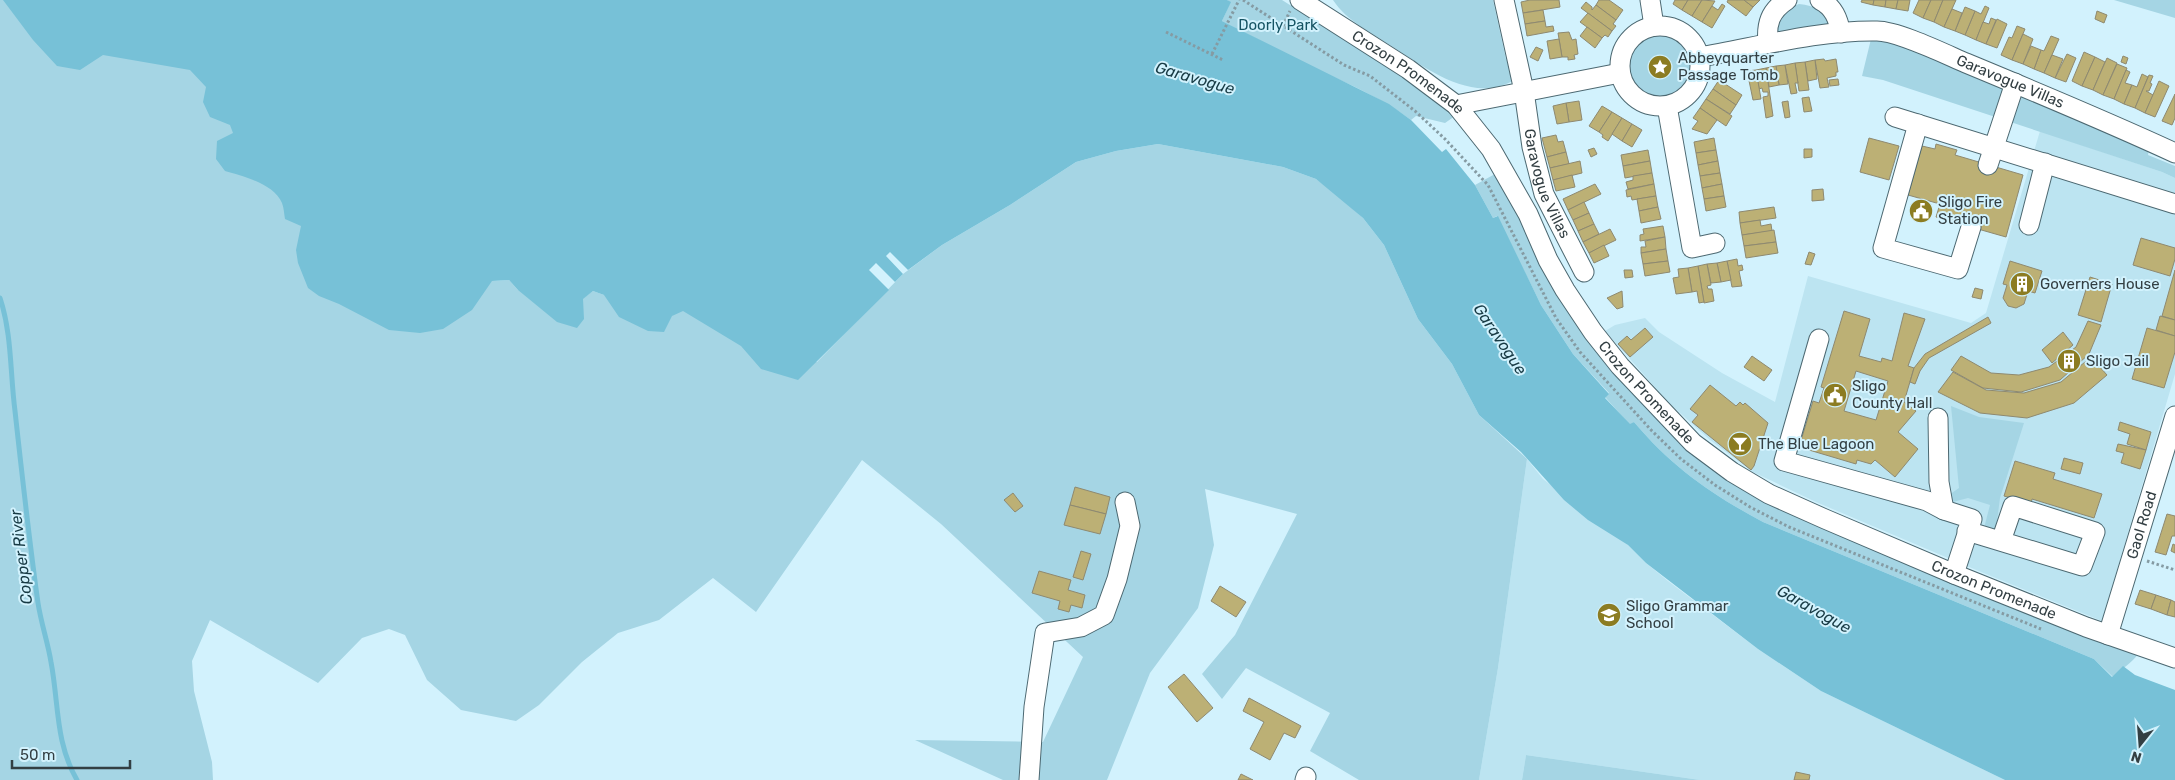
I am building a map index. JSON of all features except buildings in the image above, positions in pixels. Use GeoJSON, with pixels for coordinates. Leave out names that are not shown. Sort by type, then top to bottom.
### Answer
{"type":"FeatureCollection","features":[{"type":"Feature","properties":{"kind":"street","name":"Garavogue Villas"},"geometry":{"type":"LineString","coordinates":[[1504,0],[1524,91],[1532,147],[1544,194],[1584,272]]}},
{"type":"Feature","properties":{"kind":"street"},"geometry":{"type":"LineString","coordinates":[[1650,0],[1654,26]]}},
{"type":"Feature","properties":{"kind":"street"},"geometry":{"type":"LineString","coordinates":[[1768,43],[1766,31],[1769,18],[1776,8],[1787,0]]}},
{"type":"Feature","properties":{"kind":"street"},"geometry":{"type":"LineString","coordinates":[[1820,0],[1832,9],[1839,20],[1841,33]]}},
{"type":"Feature","properties":{"kind":"street","name":"Crozon Promenade"},"geometry":{"type":"LineString","coordinates":[[1305,2],[1408,70],[1456,105],[1491,149],[1528,214],[1548,260],[1593,332],[1620,366],[1694,443],[1732,472],[1769,494],[1954,574],[2108,635],[2175,658]]}},
{"type":"Feature","properties":{"kind":"street"},"geometry":{"type":"LineString","coordinates":[[1654,26],[1672,27],[1685,33],[1694,44],[1700,57],[1701,71],[1696,86],[1686,98],[1667,106],[1649,106],[1635,98],[1625,88],[1620,72],[1621,55],[1628,42],[1637,32],[1654,26]]}},
{"type":"Feature","properties":{"kind":"street","name":"Garavogue Villas"},"geometry":{"type":"LineString","coordinates":[[1700,57],[1768,43],[1879,30],[1916,42],[2103,120],[2175,153]]}},
{"type":"Feature","properties":{"kind":"street"},"geometry":{"type":"LineString","coordinates":[[1456,105],[1620,72]]}},
{"type":"Feature","properties":{"kind":"street"},"geometry":{"type":"LineString","coordinates":[[1992,156],[2014,83]]}},
{"type":"Feature","properties":{"kind":"street"},"geometry":{"type":"LineString","coordinates":[[1667,106],[1692,248],[1715,243]]}},
{"type":"Feature","properties":{"kind":"street"},"geometry":{"type":"LineString","coordinates":[[1895,117],[1918,124],[1992,156],[2045,163],[2175,204]]}},
{"type":"Feature","properties":{"kind":"street"},"geometry":{"type":"LineString","coordinates":[[1918,124],[1883,248],[1958,269],[1971,227]]}},
{"type":"Feature","properties":{"kind":"street"},"geometry":{"type":"LineString","coordinates":[[2029,225],[2045,163]]}},
{"type":"Feature","properties":{"kind":"street"},"geometry":{"type":"LineString","coordinates":[[1819,339],[1784,462],[1927,501],[1944,510],[1972,519],[1954,574]]}},
{"type":"Feature","properties":{"kind":"street","name":"Gaol Road"},"geometry":{"type":"LineString","coordinates":[[2108,635],[2133,557],[2167,472],[2175,416]]}},
{"type":"Feature","properties":{"kind":"street"},"geometry":{"type":"LineString","coordinates":[[1938,418],[1939,482],[1944,510]]}},
{"type":"Feature","properties":{"kind":"street"},"geometry":{"type":"LineString","coordinates":[[1029,780],[1034,707],[1045,633],[1081,627],[1104,615],[1130,526],[1125,502]]}},
{"type":"Feature","properties":{"kind":"street"},"geometry":{"type":"LineString","coordinates":[[1967,531],[2082,566],[2095,532],[2013,506],[2001,541]]}},
{"type":"Feature","properties":{"kind":"path"},"geometry":{"type":"LineString","coordinates":[[1212,54],[1239,0]]}},
{"type":"Feature","properties":{"kind":"path"},"geometry":{"type":"LineString","coordinates":[[1243,0],[1344,65],[1370,76],[1416,111],[1445,138],[1488,185],[1552,310],[1580,352],[1652,431]]}},
{"type":"Feature","properties":{"kind":"path"},"geometry":{"type":"LineString","coordinates":[[1166,32],[1223,60]]}},
{"type":"Feature","properties":{"kind":"path"},"geometry":{"type":"LineString","coordinates":[[2133,557],[2175,570]]}},
{"type":"Feature","properties":{"kind":"shaded area"},"geometry":{"type":"Polygon","coordinates":[[[2040,131],[2175,178],[2175,374],[2102,621],[1816,502],[1753,472],[1710,440],[1669,403],[1605,331],[1615,325],[1645,318],[1659,332],[1722,373],[1775,402],[1808,276],[1971,323],[1986,313],[2040,131]]]}},
{"type":"Feature","properties":{"kind":"shaded area","name":"Sligo Grammar School"},"geometry":{"type":"Polygon","coordinates":[[[1527,459],[1543,479],[1628,545],[1668,581],[1758,649],[1821,691],[2005,780],[1700,780],[1526,755],[1522,780],[1479,780],[1498,668],[1527,459]]]}},
{"type":"Feature","properties":{"kind":"green space"},"geometry":{"type":"Polygon","coordinates":[[[0,0],[425,0],[492,281],[509,280],[518,290],[582,299],[593,291],[604,295],[679,298],[817,362],[903,274],[942,245],[1010,205],[1076,162],[1116,151],[1158,144],[1283,167],[1316,179],[1363,218],[1384,245],[1418,319],[1452,364],[1479,415],[1527,459],[1498,668],[1479,780],[1359,780],[1310,751],[1330,713],[1246,668],[1222,699],[1202,674],[1235,635],[1297,514],[1205,489],[1214,545],[1198,608],[1150,673],[1107,780],[1003,780],[915,740],[1043,742],[1083,657],[941,524],[862,460],[756,612],[713,578],[659,620],[618,633],[582,662],[539,705],[516,721],[461,710],[427,680],[405,635],[389,629],[362,638],[318,683],[210,620],[192,661],[194,691],[212,762],[213,780],[0,780],[0,0]]]}},
{"type":"Feature","properties":{"kind":"green space","name":"Doorly Park"},"geometry":{"type":"Polygon","coordinates":[[[1227,0],[1282,0],[1418,86],[1455,116],[1445,123],[1416,116],[1411,120],[1365,92],[1222,21],[1230,3],[1227,0]]]}},
{"type":"Feature","properties":{"kind":"green space"},"geometry":{"type":"Polygon","coordinates":[[[1333,0],[1493,0],[1506,59],[1513,63],[1516,79],[1499,86],[1483,88],[1466,86],[1450,80],[1434,73],[1359,25],[1345,14],[1333,0]]]}},
{"type":"Feature","properties":{"kind":"green space"},"geometry":{"type":"Polygon","coordinates":[[[2114,0],[2175,0],[2175,18],[2114,0]]]}},
{"type":"Feature","properties":{"kind":"green space"},"geometry":{"type":"Polygon","coordinates":[[[1799,4],[1819,10],[1825,17],[1829,27],[1776,35],[1782,15],[1799,4]]]}},
{"type":"Feature","properties":{"kind":"green space"},"geometry":{"type":"Polygon","coordinates":[[[1660,32],[1673,35],[1684,42],[1691,53],[1694,66],[1691,79],[1684,90],[1673,97],[1660,100],[1647,97],[1636,90],[1629,79],[1626,66],[1629,53],[1636,42],[1647,35],[1660,32]]]}},
{"type":"Feature","properties":{"kind":"green space"},"geometry":{"type":"Polygon","coordinates":[[[1871,39],[1901,43],[2149,147],[2148,155],[2175,166],[2175,178],[2162,172],[1883,80],[1862,76],[1871,39]]]}},
{"type":"Feature","properties":{"kind":"green space"},"geometry":{"type":"Polygon","coordinates":[[[1495,174],[1527,228],[1690,451],[2138,654],[2136,657],[2113,677],[2094,659],[1763,522],[1726,501],[1693,478],[1663,453],[1634,422],[1630,425],[1605,397],[1609,393],[1573,354],[1541,305],[1497,216],[1493,218],[1475,185],[1495,174]]]}},
{"type":"Feature","properties":{"kind":"green space"},"geometry":{"type":"Polygon","coordinates":[[[1951,406],[1979,417],[2024,423],[2000,498],[1995,537],[1983,532],[1990,505],[1968,498],[1949,503],[1949,495],[1959,488],[1951,406]]]}},
{"type":"Feature","properties":{"kind":"green space"},"geometry":{"type":"Polygon","coordinates":[[[1526,755],[1700,780],[1522,780],[1526,755]]]}},
{"type":"Feature","properties":{"kind":"water","name":"Garavogue"},"geometry":{"type":"Polygon","coordinates":[[[3,0],[1227,0],[1231,2],[1222,21],[1389,104],[1411,120],[1442,152],[1446,149],[1475,185],[1493,218],[1498,216],[1541,305],[1573,354],[1609,394],[1605,398],[1630,424],[1634,422],[1678,466],[1709,490],[1763,522],[2094,659],[2112,677],[2123,666],[2135,675],[2175,690],[2175,780],[2005,780],[1821,691],[1758,649],[1646,563],[1628,545],[1588,520],[1564,500],[1521,452],[1479,415],[1452,364],[1418,319],[1384,245],[1363,218],[1316,179],[1283,167],[1158,144],[1116,151],[1076,162],[1010,205],[942,245],[908,270],[890,252],[886,256],[903,274],[895,282],[876,263],[869,270],[889,290],[798,380],[761,369],[741,346],[683,311],[672,316],[664,332],[648,331],[619,317],[604,295],[593,291],[583,299],[584,319],[577,328],[557,322],[518,290],[509,280],[492,281],[472,310],[443,329],[420,333],[389,330],[339,304],[319,296],[308,288],[298,263],[296,250],[301,226],[285,219],[282,203],[272,191],[257,182],[225,171],[216,159],[217,141],[233,133],[230,125],[210,117],[203,102],[206,87],[190,70],[103,55],[80,70],[57,66],[33,40],[3,0]]]}},
{"type":"Feature","properties":{"kind":"waterway","name":"Copper River"},"geometry":{"type":"LineString","coordinates":[[0,298],[9,340],[13,397],[38,603],[54,678],[61,737],[70,766],[77,780]]}},
{"type":"Feature","properties":{"kind":"place","name":"Abbeyquarter Passage Tomb"},"geometry":{"type":"Point","coordinates":[1660,67]}},
{"type":"Feature","properties":{"kind":"place","name":"Sligo Fire Station"},"geometry":{"type":"Point","coordinates":[1921,211]}},
{"type":"Feature","properties":{"kind":"place","name":"Governers House"},"geometry":{"type":"Point","coordinates":[2022,284]}},
{"type":"Feature","properties":{"kind":"place","name":"Sligo Jail"},"geometry":{"type":"Point","coordinates":[2069,361]}},
{"type":"Feature","properties":{"kind":"place","name":"Sligo County Hall"},"geometry":{"type":"Point","coordinates":[1835,395]}},
{"type":"Feature","properties":{"kind":"place","name":"The Blue Lagoon"},"geometry":{"type":"Point","coordinates":[1740,444]}},
{"type":"Feature","properties":{"kind":"place","name":"Sligo Grammar School"},"geometry":{"type":"Point","coordinates":[1609,615]}}]}
